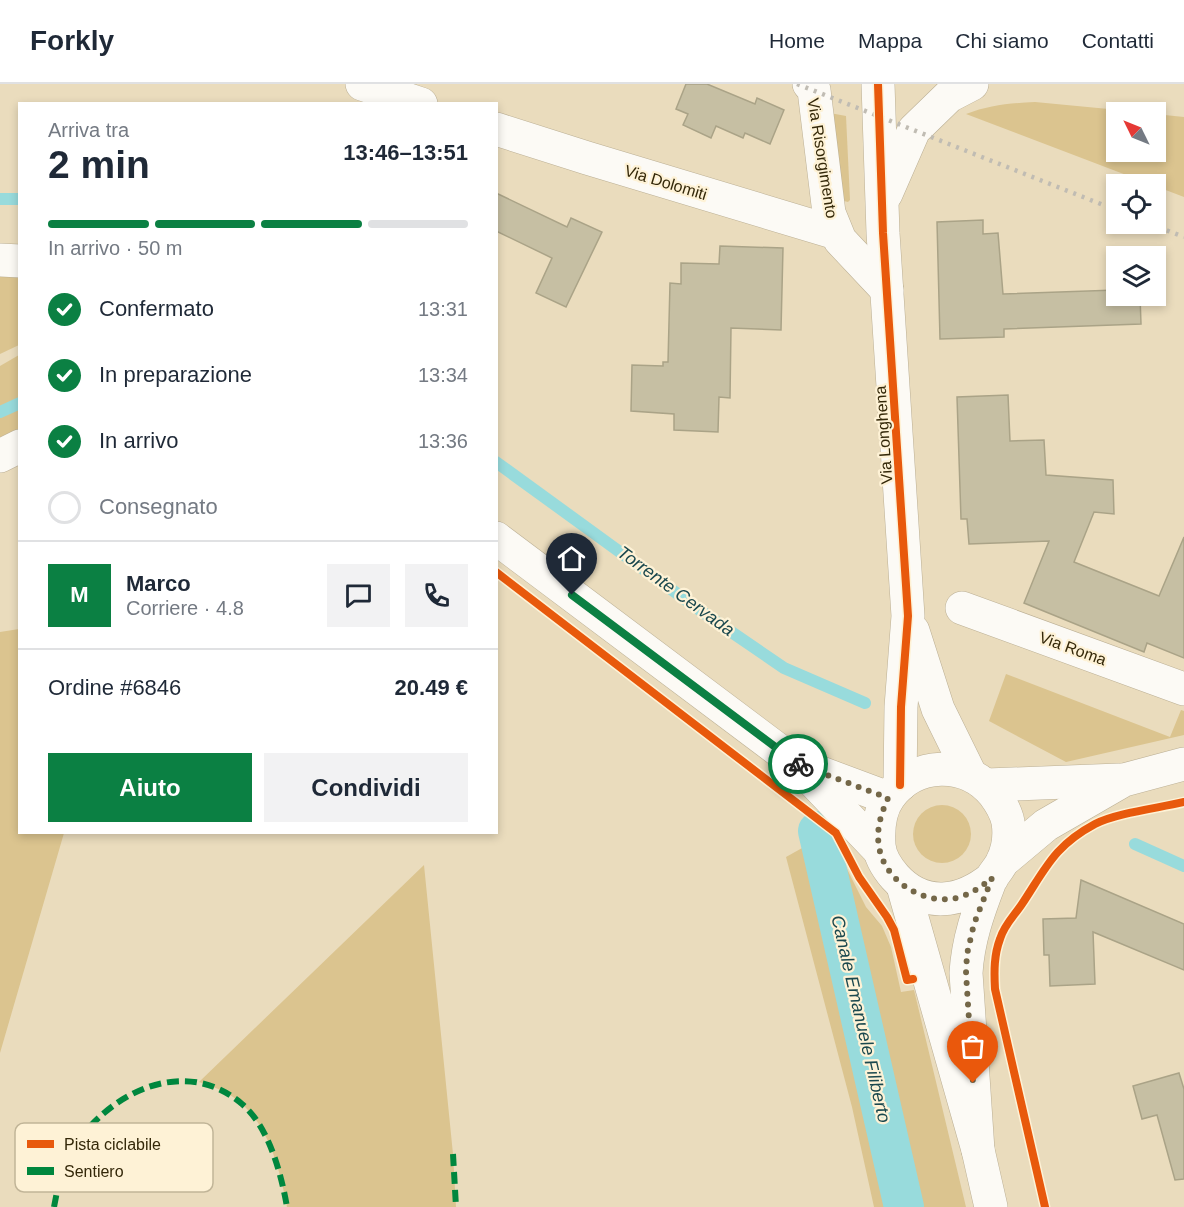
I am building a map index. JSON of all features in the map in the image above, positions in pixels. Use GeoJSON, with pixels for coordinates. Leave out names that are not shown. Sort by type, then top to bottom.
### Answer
{"type":"FeatureCollection","features":[{"type":"Feature","properties":{"kind":"street"},"geometry":{"type":"LineString","coordinates":[[362,84],[415,102]]}},
{"type":"Feature","properties":{"kind":"street","name":"Via Risorgimento"},"geometry":{"type":"LineString","coordinates":[[809,84],[813,90],[830,213],[836,232]]}},
{"type":"Feature","properties":{"kind":"street","name":"Via Longhena"},"geometry":{"type":"LineString","coordinates":[[878,84],[882,204],[908,616],[894,791],[879,823],[879,850],[888,870],[903,886],[920,895],[939,899],[958,897],[976,890],[997,869]]}},
{"type":"Feature","properties":{"kind":"street","name":"Via Longhena"},"geometry":{"type":"LineString","coordinates":[[882,204],[914,130],[949,96],[972,84]]}},
{"type":"Feature","properties":{"kind":"street","name":"Via Dolomiti"},"geometry":{"type":"LineString","coordinates":[[498,130],[836,232]]}},
{"type":"Feature","properties":{"kind":"street"},"geometry":{"type":"LineString","coordinates":[[836,232],[840,240],[887,290]]}},
{"type":"Feature","properties":{"kind":"street"},"geometry":{"type":"LineString","coordinates":[[0,260],[18,261]]}},
{"type":"Feature","properties":{"kind":"street"},"geometry":{"type":"LineString","coordinates":[[0,456],[18,447]]}},
{"type":"Feature","properties":{"kind":"street"},"geometry":{"type":"LineString","coordinates":[[498,540],[797,764],[879,850]]}},
{"type":"Feature","properties":{"kind":"street","name":"Via Roma"},"geometry":{"type":"LineString","coordinates":[[962,608],[1184,689]]}},
{"type":"Feature","properties":{"kind":"street","name":"Via Longhena"},"geometry":{"type":"LineString","coordinates":[[908,616],[938,709],[979,779],[1000,801],[1008,821],[1008,841],[974,924],[967,954],[966,973],[978,1150]]}},
{"type":"Feature","properties":{"kind":"street"},"geometry":{"type":"LineString","coordinates":[[797,764],[894,791],[916,774],[934,769],[952,769],[979,779],[1124,780]]}},
{"type":"Feature","properties":{"kind":"street"},"geometry":{"type":"LineString","coordinates":[[997,869],[1046,825],[1124,780],[1184,764]]}},
{"type":"Feature","properties":{"kind":"street","name":"Via Longhena"},"geometry":{"type":"LineString","coordinates":[[903,886],[978,1150],[991,1207]]}},
{"type":"Feature","properties":{"kind":"shaded area"},"geometry":{"type":"Polygon","coordinates":[[[1035,102],[1106,109],[1106,162],[1166,162],[1166,115],[1184,117],[1184,197],[1166,190],[1166,174],[1124,174],[966,114],[983,108],[1035,102]]]}},
{"type":"Feature","properties":{"kind":"shaded area"},"geometry":{"type":"Polygon","coordinates":[[[830,113],[846,116],[850,200],[848,202],[844,201],[830,113]]]}},
{"type":"Feature","properties":{"kind":"shaded area"},"geometry":{"type":"Polygon","coordinates":[[[0,275],[18,276],[18,345],[0,354],[0,275]]]}},
{"type":"Feature","properties":{"kind":"shaded area"},"geometry":{"type":"Polygon","coordinates":[[[18,356],[18,445],[0,455],[0,366],[18,356]]]}},
{"type":"Feature","properties":{"kind":"shaded area"},"geometry":{"type":"Polygon","coordinates":[[[18,629],[18,834],[64,834],[0,1053],[0,632],[18,629]]]}},
{"type":"Feature","properties":{"kind":"shaded area"},"geometry":{"type":"Polygon","coordinates":[[[1006,674],[1170,737],[1181,710],[1184,711],[1184,735],[1066,762],[989,721],[1006,674]]]}},
{"type":"Feature","properties":{"kind":"shaded area"},"geometry":{"type":"Polygon","coordinates":[[[942,805],[958,810],[966,818],[971,834],[966,850],[958,858],[942,863],[926,858],[918,850],[913,834],[918,818],[926,810],[942,805]]]}},
{"type":"Feature","properties":{"kind":"shaded area"},"geometry":{"type":"Polygon","coordinates":[[[829,833],[866,907],[882,926],[891,947],[901,992],[914,990],[966,1207],[874,1207],[852,1107],[786,857],[829,833]]]}},
{"type":"Feature","properties":{"kind":"shaded area"},"geometry":{"type":"Polygon","coordinates":[[[424,865],[453,1154],[456,1207],[287,1207],[275,1158],[261,1127],[239,1102],[225,1092],[199,1082],[424,865]]]}},
{"type":"Feature","properties":{"kind":"building"},"geometry":{"type":"Polygon","coordinates":[[[686,84],[707,84],[755,104],[757,98],[784,110],[770,144],[745,133],[743,138],[716,126],[711,138],[683,125],[688,114],[676,109],[686,84]]]}},
{"type":"Feature","properties":{"kind":"building"},"geometry":{"type":"Polygon","coordinates":[[[498,194],[567,227],[571,218],[602,232],[566,307],[536,293],[552,258],[498,232],[498,194]]]}},
{"type":"Feature","properties":{"kind":"building"},"geometry":{"type":"Polygon","coordinates":[[[983,220],[983,234],[998,233],[1003,294],[1106,290],[1106,306],[1140,306],[1141,324],[1004,329],[1004,337],[940,339],[937,222],[983,220]]]}},
{"type":"Feature","properties":{"kind":"building"},"geometry":{"type":"Polygon","coordinates":[[[720,246],[783,248],[781,330],[731,328],[730,398],[719,397],[718,432],[674,430],[674,414],[631,411],[632,365],[663,366],[663,362],[668,362],[670,283],[681,284],[681,263],[719,264],[720,246]]]}},
{"type":"Feature","properties":{"kind":"building"},"geometry":{"type":"Polygon","coordinates":[[[1008,395],[1010,441],[1044,440],[1046,475],[1113,480],[1114,514],[1094,512],[1074,562],[1159,596],[1184,537],[1184,658],[1147,643],[1144,652],[1024,603],[1049,541],[969,544],[967,519],[961,519],[957,397],[1008,395]]]}},
{"type":"Feature","properties":{"kind":"building"},"geometry":{"type":"Polygon","coordinates":[[[1081,880],[1184,924],[1184,970],[1093,932],[1095,984],[1050,986],[1049,955],[1044,955],[1043,919],[1076,918],[1081,880]]]}},
{"type":"Feature","properties":{"kind":"building"},"geometry":{"type":"Polygon","coordinates":[[[1179,1073],[1184,1089],[1184,1179],[1175,1180],[1157,1115],[1142,1119],[1133,1086],[1179,1073]]]}},
{"type":"Feature","properties":{"kind":"waterway","name":"Torrente Cervada"},"geometry":{"type":"LineString","coordinates":[[0,199],[18,199]]}},
{"type":"Feature","properties":{"kind":"waterway"},"geometry":{"type":"LineString","coordinates":[[0,412],[18,404]]}},
{"type":"Feature","properties":{"kind":"waterway","name":"Torrente Cervada"},"geometry":{"type":"LineString","coordinates":[[498,463],[708,616],[784,668],[865,703]]}},
{"type":"Feature","properties":{"kind":"waterway","name":"Canale Emanuele Filiberto"},"geometry":{"type":"LineString","coordinates":[[818,831],[904,1207]]}},
{"type":"Feature","properties":{"kind":"waterway","name":"Torrente Cervada"},"geometry":{"type":"LineString","coordinates":[[1135,844],[1184,866]]}},
{"type":"Feature","properties":{"kind":"railway"},"geometry":{"type":"LineString","coordinates":[[797,84],[1106,206]]}},
{"type":"Feature","properties":{"kind":"railway"},"geometry":{"type":"LineString","coordinates":[[1166,230],[1184,237]]}},
{"type":"Feature","properties":{"kind":"marked path"},"geometry":{"type":"LineString","coordinates":[[93,1123],[107,1110],[128,1096],[150,1086],[173,1082],[197,1082],[220,1090],[242,1104],[260,1125],[272,1151],[287,1207]]}},
{"type":"Feature","properties":{"kind":"marked path"},"geometry":{"type":"LineString","coordinates":[[453,1154],[456,1207]]}},
{"type":"Feature","properties":{"kind":"marked path"},"geometry":{"type":"LineString","coordinates":[[54,1207],[57,1192]]}},
{"type":"Feature","properties":{"kind":"cycle path"},"geometry":{"type":"LineString","coordinates":[[878,84],[883,233],[908,616],[901,707],[900,785]]}},
{"type":"Feature","properties":{"kind":"cycle path"},"geometry":{"type":"LineString","coordinates":[[498,574],[836,833],[859,877],[894,930],[907,980],[913,979]]}},
{"type":"Feature","properties":{"kind":"cycle path"},"geometry":{"type":"LineString","coordinates":[[1045,1207],[995,989],[995,963],[1000,939],[1052,859],[1060,849],[1081,832],[1104,820],[1184,802]]}},
{"type":"Feature","properties":{"kind":"way so far"},"geometry":{"type":"LineString","coordinates":[[798,764],[888,798],[881,814],[878,832],[879,850],[888,870],[903,886],[920,895],[939,899],[958,897],[976,890],[992,878],[974,924],[967,954],[966,973],[973,1083]]}},
{"type":"Feature","properties":{"kind":"route"},"geometry":{"type":"LineString","coordinates":[[572,595],[798,764]]}}]}
